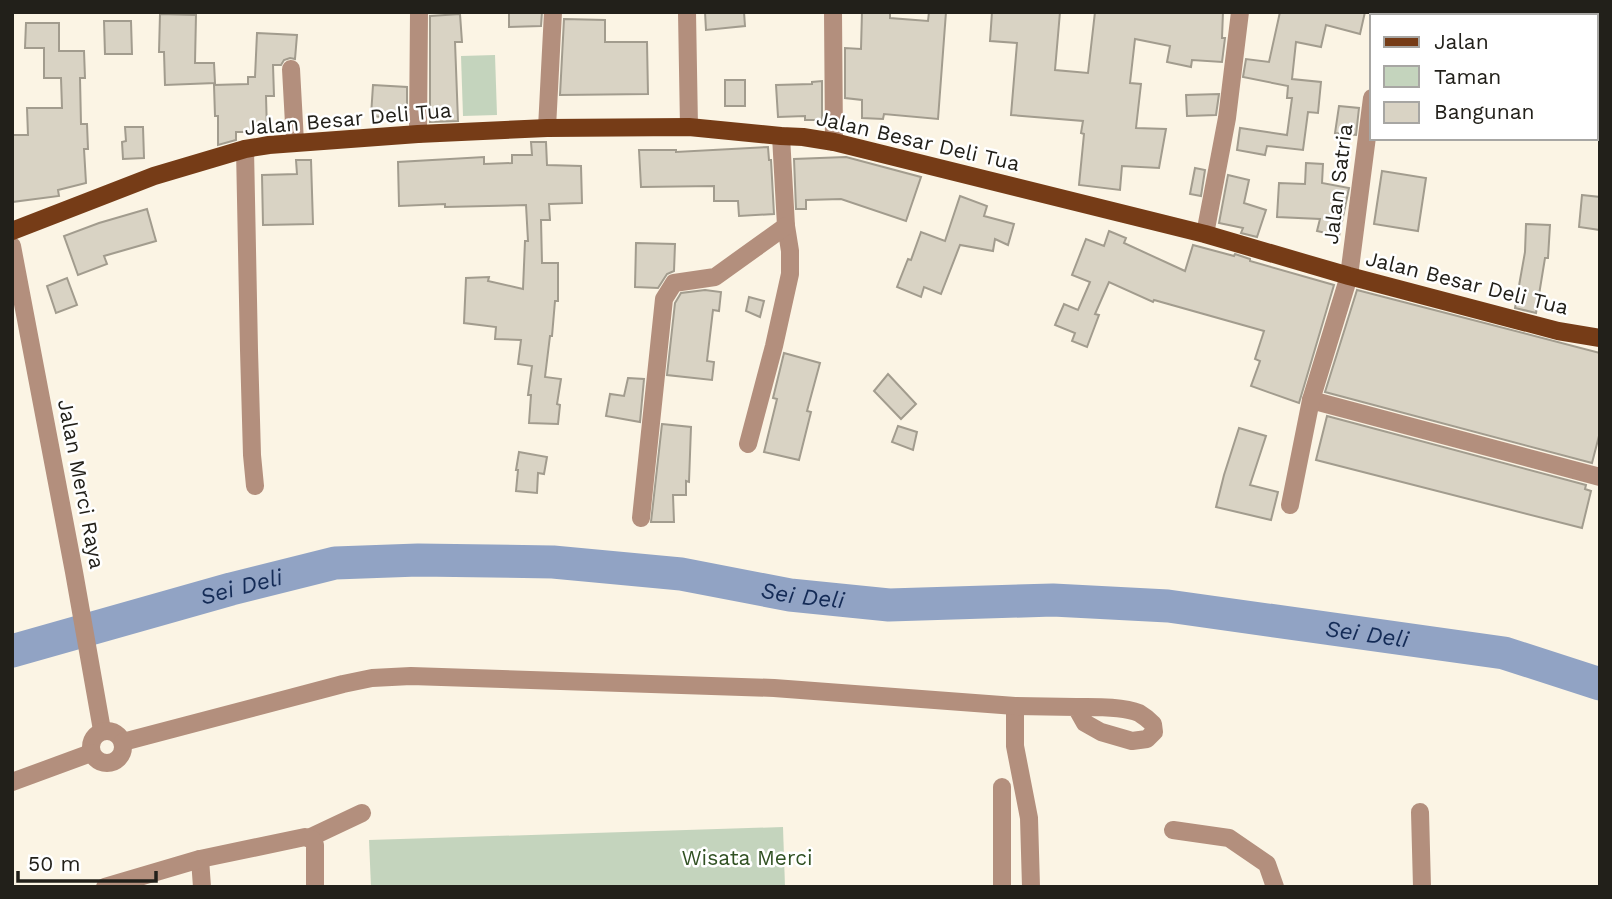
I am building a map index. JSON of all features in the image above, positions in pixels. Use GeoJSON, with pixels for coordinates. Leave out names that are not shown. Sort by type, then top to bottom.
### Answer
{"type":"FeatureCollection","features":[{"type":"Feature","properties":{"kind":"main road","name":"Jalan Besar Deli Tua"},"geometry":{"type":"LineString","coordinates":[[12,231],[154,176],[245,149],[295,142],[418,134],[547,128],[689,127],[834,142],[1205,234],[1349,276],[1558,331],[1600,338]]}},
{"type":"Feature","properties":{"kind":"street"},"geometry":{"type":"LineString","coordinates":[[418,134],[419,12]]}},
{"type":"Feature","properties":{"kind":"street"},"geometry":{"type":"LineString","coordinates":[[547,128],[553,12]]}},
{"type":"Feature","properties":{"kind":"street"},"geometry":{"type":"LineString","coordinates":[[687,12],[689,127]]}},
{"type":"Feature","properties":{"kind":"street"},"geometry":{"type":"LineString","coordinates":[[833,12],[834,142]]}},
{"type":"Feature","properties":{"kind":"street"},"geometry":{"type":"LineString","coordinates":[[1205,234],[1227,118],[1240,12]]}},
{"type":"Feature","properties":{"kind":"street"},"geometry":{"type":"LineString","coordinates":[[291,69],[295,142]]}},
{"type":"Feature","properties":{"kind":"street","name":"Jalan Satria"},"geometry":{"type":"LineString","coordinates":[[1290,505],[1311,400],[1349,276],[1370,113]]}},
{"type":"Feature","properties":{"kind":"street"},"geometry":{"type":"LineString","coordinates":[[748,444],[790,274],[781,136]]}},
{"type":"Feature","properties":{"kind":"street"},"geometry":{"type":"LineString","coordinates":[[245,149],[255,486]]}},
{"type":"Feature","properties":{"kind":"street"},"geometry":{"type":"LineString","coordinates":[[641,518],[664,299],[674,283],[715,277],[786,226]]}},
{"type":"Feature","properties":{"kind":"street","name":"Jalan Merci Raya"},"geometry":{"type":"LineString","coordinates":[[12,246],[102,730]]}},
{"type":"Feature","properties":{"kind":"street"},"geometry":{"type":"LineString","coordinates":[[1311,400],[1600,477]]}},
{"type":"Feature","properties":{"kind":"street"},"geometry":{"type":"LineString","coordinates":[[123,742],[344,684],[393,676],[774,688],[1015,706],[1076,707]]}},
{"type":"Feature","properties":{"kind":"street"},"geometry":{"type":"LineString","coordinates":[[1015,706],[1015,746],[1029,818],[1031,887]]}},
{"type":"Feature","properties":{"kind":"street"},"geometry":{"type":"LineString","coordinates":[[102,730],[113,732],[123,742],[122,754],[113,762],[100,762],[92,753],[92,741],[102,730]]}},
{"type":"Feature","properties":{"kind":"street"},"geometry":{"type":"LineString","coordinates":[[12,782],[92,753]]}},
{"type":"Feature","properties":{"kind":"street"},"geometry":{"type":"LineString","coordinates":[[1002,787],[1002,887]]}},
{"type":"Feature","properties":{"kind":"street"},"geometry":{"type":"LineString","coordinates":[[1420,812],[1422,887]]}},
{"type":"Feature","properties":{"kind":"street"},"geometry":{"type":"LineString","coordinates":[[105,887],[200,859],[309,838],[362,813]]}},
{"type":"Feature","properties":{"kind":"street"},"geometry":{"type":"LineString","coordinates":[[1173,830],[1228,838],[1267,864],[1275,887]]}},
{"type":"Feature","properties":{"kind":"street"},"geometry":{"type":"LineString","coordinates":[[309,838],[315,845],[315,887]]}},
{"type":"Feature","properties":{"kind":"street"},"geometry":{"type":"LineString","coordinates":[[1002,840],[1030,840]]}},
{"type":"Feature","properties":{"kind":"street"},"geometry":{"type":"LineString","coordinates":[[200,859],[202,887]]}},
{"type":"Feature","properties":{"kind":"green space"},"geometry":{"type":"Polygon","coordinates":[[[495,55],[497,115],[463,116],[461,56],[495,55]]]}},
{"type":"Feature","properties":{"kind":"green space","name":"Wisata Merci"},"geometry":{"type":"Polygon","coordinates":[[[783,827],[785,887],[371,887],[369,840],[783,827]]]}},
{"type":"Feature","properties":{"kind":"building"},"geometry":{"type":"Polygon","coordinates":[[[509,12],[542,12],[541,26],[509,27],[509,12]]]}},
{"type":"Feature","properties":{"kind":"building"},"geometry":{"type":"Polygon","coordinates":[[[705,12],[744,12],[745,26],[706,30],[705,12]]]}},
{"type":"Feature","properties":{"kind":"building"},"geometry":{"type":"Polygon","coordinates":[[[862,12],[890,12],[890,18],[928,21],[929,12],[946,12],[938,119],[884,114],[883,119],[862,118],[862,100],[845,98],[845,48],[861,49],[862,12]]]}},
{"type":"Feature","properties":{"kind":"building"},"geometry":{"type":"Polygon","coordinates":[[[992,12],[1060,12],[1055,70],[1088,73],[1095,12],[1223,12],[1222,38],[1225,38],[1222,62],[1192,60],[1191,67],[1167,62],[1170,46],[1135,39],[1130,83],[1141,84],[1136,128],[1166,129],[1159,168],[1122,166],[1120,190],[1079,185],[1083,121],[1011,115],[1017,43],[990,41],[992,12]]]}},
{"type":"Feature","properties":{"kind":"building"},"geometry":{"type":"Polygon","coordinates":[[[1280,12],[1365,12],[1360,34],[1326,25],[1321,47],[1296,42],[1292,79],[1321,82],[1318,113],[1308,112],[1303,150],[1267,146],[1265,155],[1237,150],[1240,128],[1287,135],[1292,98],[1287,98],[1288,86],[1243,77],[1246,59],[1269,62],[1280,12]]]}},
{"type":"Feature","properties":{"kind":"building"},"geometry":{"type":"Polygon","coordinates":[[[160,14],[196,15],[195,63],[214,63],[215,83],[165,85],[164,52],[159,52],[160,14]]]}},
{"type":"Feature","properties":{"kind":"building"},"geometry":{"type":"Polygon","coordinates":[[[460,14],[462,42],[455,42],[458,121],[430,122],[430,16],[460,14]]]}},
{"type":"Feature","properties":{"kind":"building"},"geometry":{"type":"Polygon","coordinates":[[[564,19],[605,20],[605,42],[647,42],[648,94],[560,95],[564,19]]]}},
{"type":"Feature","properties":{"kind":"building"},"geometry":{"type":"Polygon","coordinates":[[[104,21],[131,21],[132,54],[105,54],[104,21]]]}},
{"type":"Feature","properties":{"kind":"building"},"geometry":{"type":"Polygon","coordinates":[[[26,23],[59,23],[59,51],[84,51],[85,78],[80,78],[81,124],[87,124],[88,149],[84,149],[86,183],[58,190],[59,196],[12,202],[12,135],[28,135],[27,108],[62,108],[61,78],[44,78],[44,48],[25,48],[26,23]]]}},
{"type":"Feature","properties":{"kind":"building"},"geometry":{"type":"Polygon","coordinates":[[[257,33],[297,35],[295,59],[290,58],[284,60],[281,65],[273,65],[274,96],[266,96],[267,132],[236,132],[236,140],[218,145],[214,85],[248,84],[248,77],[255,77],[257,33]]]}},
{"type":"Feature","properties":{"kind":"building"},"geometry":{"type":"Polygon","coordinates":[[[725,80],[745,80],[745,106],[725,106],[725,80]]]}},
{"type":"Feature","properties":{"kind":"building"},"geometry":{"type":"Polygon","coordinates":[[[822,81],[822,120],[805,120],[805,116],[778,117],[776,85],[812,84],[822,81]]]}},
{"type":"Feature","properties":{"kind":"building"},"geometry":{"type":"Polygon","coordinates":[[[373,85],[407,87],[407,119],[371,116],[373,85]]]}},
{"type":"Feature","properties":{"kind":"building"},"geometry":{"type":"Polygon","coordinates":[[[1219,94],[1216,115],[1187,116],[1186,95],[1219,94]]]}},
{"type":"Feature","properties":{"kind":"building"},"geometry":{"type":"Polygon","coordinates":[[[1339,106],[1359,108],[1356,135],[1335,133],[1339,106]]]}},
{"type":"Feature","properties":{"kind":"building"},"geometry":{"type":"Polygon","coordinates":[[[125,127],[143,127],[144,158],[123,159],[125,127]]]}},
{"type":"Feature","properties":{"kind":"building"},"geometry":{"type":"Polygon","coordinates":[[[531,142],[546,142],[547,165],[581,166],[582,203],[549,204],[550,220],[541,220],[542,263],[558,263],[558,301],[555,301],[545,377],[561,379],[557,404],[560,405],[558,424],[529,423],[531,395],[528,395],[532,366],[518,364],[521,340],[495,339],[496,327],[464,323],[466,278],[489,277],[488,281],[523,289],[525,241],[528,241],[526,205],[399,206],[398,162],[484,157],[484,164],[512,163],[512,155],[532,155],[531,142]]]}},
{"type":"Feature","properties":{"kind":"building"},"geometry":{"type":"Polygon","coordinates":[[[768,147],[774,214],[739,216],[738,201],[714,201],[714,186],[641,187],[639,150],[676,152],[768,147]]]}},
{"type":"Feature","properties":{"kind":"building"},"geometry":{"type":"Polygon","coordinates":[[[846,157],[921,177],[906,221],[841,199],[806,200],[806,209],[796,209],[794,159],[846,157]]]}},
{"type":"Feature","properties":{"kind":"building"},"geometry":{"type":"Polygon","coordinates":[[[296,160],[311,160],[313,224],[263,225],[262,175],[297,174],[296,160]]]}},
{"type":"Feature","properties":{"kind":"building"},"geometry":{"type":"Polygon","coordinates":[[[1306,163],[1323,164],[1322,183],[1349,188],[1339,236],[1317,231],[1320,219],[1277,217],[1279,183],[1305,184],[1306,163]]]}},
{"type":"Feature","properties":{"kind":"building"},"geometry":{"type":"Polygon","coordinates":[[[1195,168],[1205,170],[1201,196],[1190,194],[1195,168]]]}},
{"type":"Feature","properties":{"kind":"building"},"geometry":{"type":"Polygon","coordinates":[[[1382,171],[1426,178],[1418,231],[1374,224],[1382,171]]]}},
{"type":"Feature","properties":{"kind":"building"},"geometry":{"type":"Polygon","coordinates":[[[1228,175],[1249,180],[1244,203],[1266,210],[1257,237],[1241,233],[1243,228],[1219,223],[1228,175]]]}},
{"type":"Feature","properties":{"kind":"building"},"geometry":{"type":"Polygon","coordinates":[[[1582,195],[1600,197],[1600,230],[1579,227],[1582,195]]]}},
{"type":"Feature","properties":{"kind":"building"},"geometry":{"type":"Polygon","coordinates":[[[960,196],[987,206],[984,216],[1014,224],[1008,245],[995,239],[993,251],[960,245],[941,294],[924,287],[921,297],[897,287],[921,232],[945,241],[960,196]]]}},
{"type":"Feature","properties":{"kind":"building"},"geometry":{"type":"Polygon","coordinates":[[[147,209],[156,241],[104,256],[107,264],[78,275],[64,236],[147,209]]]}},
{"type":"Feature","properties":{"kind":"building"},"geometry":{"type":"Polygon","coordinates":[[[1526,224],[1550,225],[1548,258],[1545,258],[1536,313],[1515,308],[1525,252],[1526,224]]]}},
{"type":"Feature","properties":{"kind":"building"},"geometry":{"type":"Polygon","coordinates":[[[1109,231],[1126,238],[1124,243],[1185,271],[1193,245],[1234,256],[1235,254],[1250,261],[1334,285],[1299,403],[1251,386],[1260,361],[1255,359],[1264,331],[1154,300],[1153,302],[1109,282],[1095,314],[1099,315],[1087,347],[1072,341],[1075,333],[1055,325],[1064,304],[1078,310],[1090,282],[1072,275],[1086,239],[1104,246],[1109,231]]]}},
{"type":"Feature","properties":{"kind":"building"},"geometry":{"type":"Polygon","coordinates":[[[636,243],[675,244],[674,271],[667,274],[658,288],[635,287],[636,243]]]}},
{"type":"Feature","properties":{"kind":"building"},"geometry":{"type":"Polygon","coordinates":[[[67,278],[77,305],[56,313],[47,286],[67,278]]]}},
{"type":"Feature","properties":{"kind":"building"},"geometry":{"type":"Polygon","coordinates":[[[705,290],[721,292],[719,311],[713,310],[707,361],[714,362],[712,380],[667,375],[675,303],[681,293],[705,290]]]}},
{"type":"Feature","properties":{"kind":"building"},"geometry":{"type":"Polygon","coordinates":[[[1357,290],[1600,353],[1600,432],[1592,463],[1325,392],[1357,290]]]}},
{"type":"Feature","properties":{"kind":"building"},"geometry":{"type":"Polygon","coordinates":[[[749,297],[764,301],[760,317],[746,311],[749,297]]]}},
{"type":"Feature","properties":{"kind":"building"},"geometry":{"type":"Polygon","coordinates":[[[784,353],[820,363],[807,411],[811,412],[799,460],[764,452],[777,399],[773,398],[784,353]]]}},
{"type":"Feature","properties":{"kind":"building"},"geometry":{"type":"Polygon","coordinates":[[[888,374],[916,404],[901,419],[874,391],[888,374]]]}},
{"type":"Feature","properties":{"kind":"building"},"geometry":{"type":"Polygon","coordinates":[[[628,378],[644,379],[640,422],[606,416],[610,394],[624,396],[628,378]]]}},
{"type":"Feature","properties":{"kind":"building"},"geometry":{"type":"Polygon","coordinates":[[[1327,416],[1586,485],[1585,489],[1591,491],[1582,528],[1316,460],[1327,416]]]}},
{"type":"Feature","properties":{"kind":"building"},"geometry":{"type":"Polygon","coordinates":[[[662,424],[691,427],[689,482],[686,481],[686,495],[673,495],[674,522],[651,522],[662,424]]]}},
{"type":"Feature","properties":{"kind":"building"},"geometry":{"type":"Polygon","coordinates":[[[898,426],[917,432],[913,450],[892,442],[898,426]]]}},
{"type":"Feature","properties":{"kind":"building"},"geometry":{"type":"Polygon","coordinates":[[[1239,428],[1266,436],[1250,485],[1278,492],[1271,520],[1216,507],[1239,428]]]}},
{"type":"Feature","properties":{"kind":"building"},"geometry":{"type":"Polygon","coordinates":[[[519,452],[547,457],[544,474],[538,473],[537,493],[516,491],[519,452]]]}},
{"type":"Feature","properties":{"kind":"waterway","name":"Sei Deli"},"geometry":{"type":"LineString","coordinates":[[12,651],[231,589],[335,563],[418,560],[553,562],[681,574],[790,595],[889,605],[1053,600],[1168,606],[1504,653],[1600,684]]}}]}
